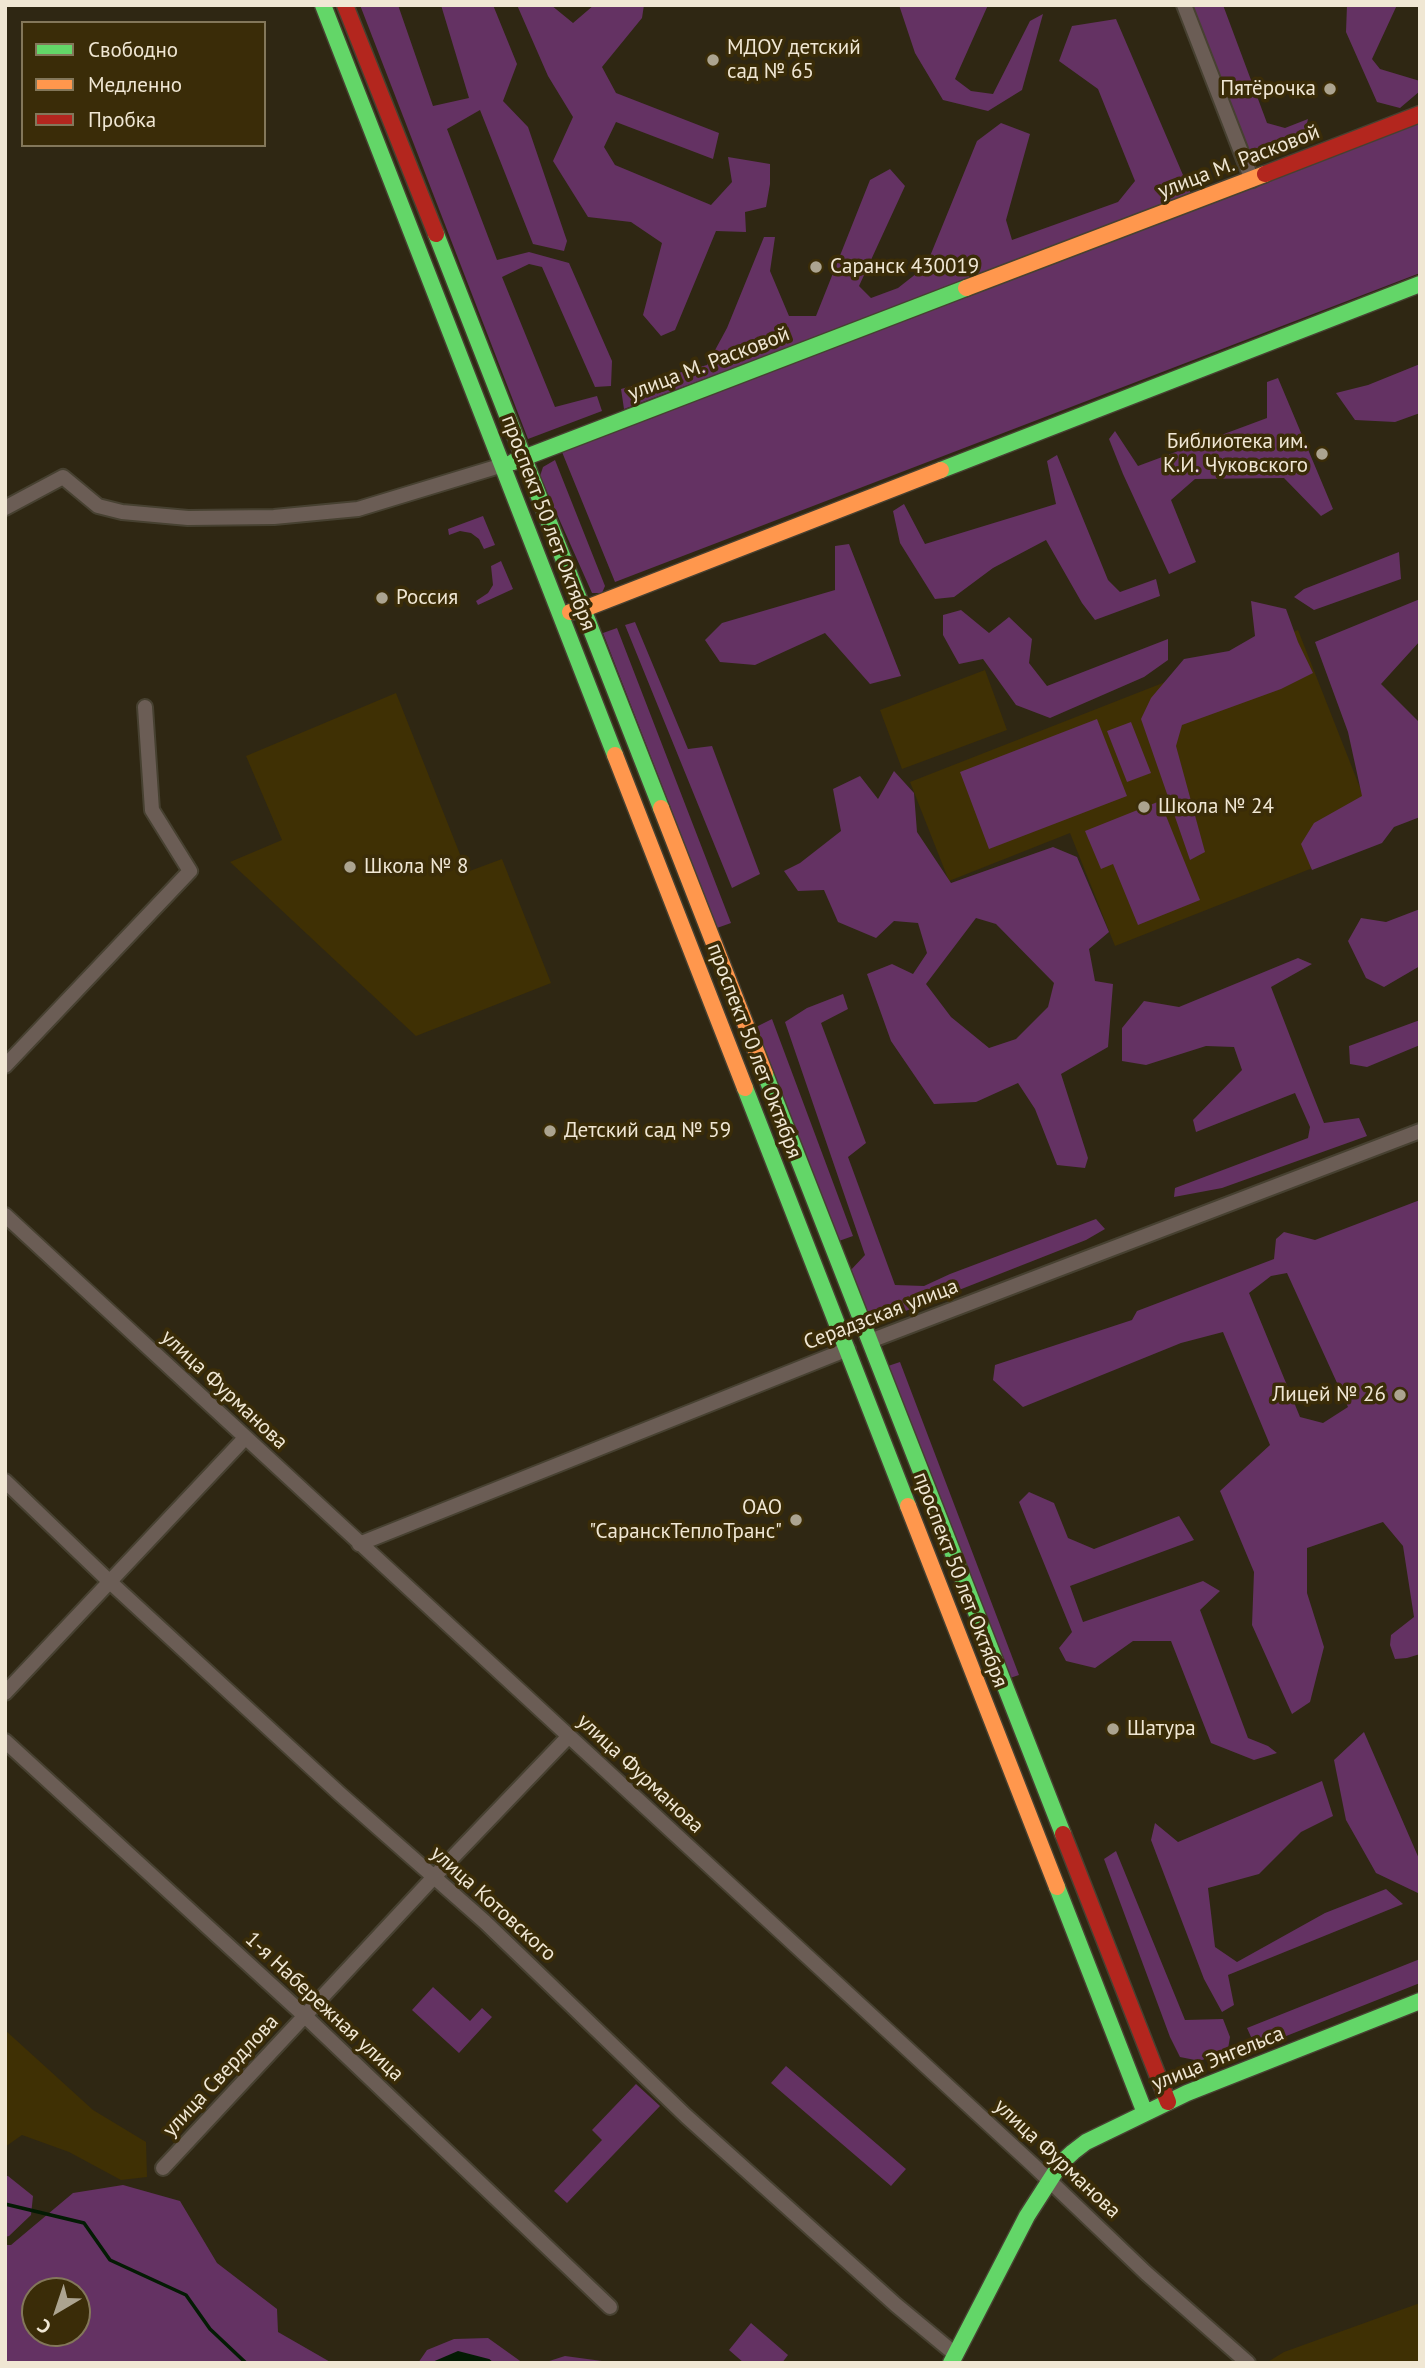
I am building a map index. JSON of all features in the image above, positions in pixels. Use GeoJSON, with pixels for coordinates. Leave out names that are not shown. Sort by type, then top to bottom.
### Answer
{"type":"FeatureCollection","features":[{"type":"Feature","properties":{"kind":"main road","name":"проспект 50 лет Октября"},"geometry":{"type":"LineString","coordinates":[[324,5],[1145,2113]]}},
{"type":"Feature","properties":{"kind":"main road","name":"проспект 50 лет Октября"},"geometry":{"type":"LineString","coordinates":[[345,5],[1168,2102]]}},
{"type":"Feature","properties":{"kind":"main road","name":"улица М. Расковой"},"geometry":{"type":"LineString","coordinates":[[503,465],[1420,114]]}},
{"type":"Feature","properties":{"kind":"main road"},"geometry":{"type":"LineString","coordinates":[[561,614],[584,609],[1420,284]]}},
{"type":"Feature","properties":{"kind":"main road","name":"Серадзская улица"},"geometry":{"type":"LineString","coordinates":[[848,1349],[870,1341]]}},
{"type":"Feature","properties":{"kind":"main road","name":"улица Энгельса"},"geometry":{"type":"LineString","coordinates":[[953,2358],[1011,2245],[1049,2181],[1061,2163],[1086,2142],[1168,2102],[1420,2001]]}},
{"type":"Feature","properties":{"kind":"street"},"geometry":{"type":"LineString","coordinates":[[1184,5],[1252,180]]}},
{"type":"Feature","properties":{"kind":"street","name":"улица М. Расковой"},"geometry":{"type":"LineString","coordinates":[[5,508],[63,477],[98,506],[122,512],[188,518],[274,517],[358,509],[503,465]]}},
{"type":"Feature","properties":{"kind":"street"},"geometry":{"type":"LineString","coordinates":[[5,1066],[190,871],[152,810],[145,707]]}},
{"type":"Feature","properties":{"kind":"street","name":"Серадзская улица"},"geometry":{"type":"LineString","coordinates":[[870,1341],[1420,1131]]}},
{"type":"Feature","properties":{"kind":"street","name":"улица Фурманова"},"geometry":{"type":"LineString","coordinates":[[5,1215],[1156,2283],[1248,2363]]}},
{"type":"Feature","properties":{"kind":"street","name":"Серадзская улица"},"geometry":{"type":"LineString","coordinates":[[359,1544],[848,1349]]}},
{"type":"Feature","properties":{"kind":"street"},"geometry":{"type":"LineString","coordinates":[[5,1693],[245,1438]]}},
{"type":"Feature","properties":{"kind":"street","name":"улица Котовского"},"geometry":{"type":"LineString","coordinates":[[5,1481],[110,1582],[433,1878],[485,1922],[686,2116],[953,2358]]}},
{"type":"Feature","properties":{"kind":"street","name":"улица Свердлова"},"geometry":{"type":"LineString","coordinates":[[163,2168],[568,1737]]}},
{"type":"Feature","properties":{"kind":"street","name":"1-я Набережная улица"},"geometry":{"type":"LineString","coordinates":[[5,1741],[306,2017],[610,2307]]}},
{"type":"Feature","properties":{"kind":"shaded area"},"geometry":{"type":"Polygon","coordinates":[[[360,5],[398,5],[433,106],[469,98],[441,5],[493,5],[517,64],[503,101],[528,127],[567,241],[564,251],[533,244],[480,110],[447,129],[497,260],[529,252],[569,263],[612,361],[611,386],[595,387],[542,267],[529,264],[502,277],[555,407],[597,396],[602,411],[528,439],[360,5]]]}},
{"type":"Feature","properties":{"kind":"shaded area"},"geometry":{"type":"Polygon","coordinates":[[[517,5],[551,5],[573,23],[594,5],[644,5],[642,18],[602,67],[616,93],[719,133],[713,159],[616,122],[604,147],[615,165],[711,205],[732,182],[728,157],[770,164],[766,207],[745,212],[746,232],[716,231],[675,330],[661,336],[643,315],[662,243],[631,222],[588,217],[553,161],[573,117],[548,76],[517,5]]]}},
{"type":"Feature","properties":{"kind":"shaded area"},"geometry":{"type":"Polygon","coordinates":[[[899,5],[988,5],[955,79],[971,91],[993,94],[1030,21],[1043,14],[1022,90],[988,111],[943,100],[915,53],[899,5]]]}},
{"type":"Feature","properties":{"kind":"shaded area"},"geometry":{"type":"Polygon","coordinates":[[[1185,5],[1223,5],[1267,123],[1285,128],[1308,119],[1303,140],[1276,154],[1233,147],[1185,5]]]}},
{"type":"Feature","properties":{"kind":"shaded area"},"geometry":{"type":"Polygon","coordinates":[[[1347,5],[1397,5],[1372,59],[1380,69],[1420,81],[1420,91],[1400,108],[1377,102],[1346,32],[1347,5]]]}},
{"type":"Feature","properties":{"kind":"shaded area"},"geometry":{"type":"Polygon","coordinates":[[[1116,19],[1192,196],[624,409],[621,389],[707,365],[727,328],[764,237],[775,237],[770,271],[789,316],[816,316],[870,180],[890,169],[905,186],[859,286],[871,298],[898,288],[926,266],[977,141],[1001,123],[1030,134],[1006,220],[1012,240],[1118,202],[1135,181],[1098,89],[1059,61],[1072,26],[1116,19]]]}},
{"type":"Feature","properties":{"kind":"shaded area"},"geometry":{"type":"Polygon","coordinates":[[[1420,120],[1420,273],[615,582],[562,452],[1420,120]]]}},
{"type":"Feature","properties":{"kind":"shaded area"},"geometry":{"type":"Polygon","coordinates":[[[1420,364],[1420,413],[1395,422],[1355,420],[1336,393],[1368,385],[1420,364]]]}},
{"type":"Feature","properties":{"kind":"shaded area"},"geometry":{"type":"Polygon","coordinates":[[[1278,378],[1333,509],[1321,516],[1284,478],[1195,479],[1171,500],[1196,562],[1169,574],[1109,439],[1115,431],[1138,466],[1267,418],[1267,382],[1278,378]]]}},
{"type":"Feature","properties":{"kind":"shaded area"},"geometry":{"type":"Polygon","coordinates":[[[1057,455],[1108,580],[1120,592],[1156,579],[1160,596],[1095,620],[1082,603],[1046,540],[993,568],[954,597],[935,599],[900,543],[893,511],[904,504],[925,544],[1056,504],[1047,461],[1057,455]]]}},
{"type":"Feature","properties":{"kind":"shaded area"},"geometry":{"type":"Polygon","coordinates":[[[555,460],[605,586],[602,593],[592,593],[540,476],[543,467],[555,460]]]}},
{"type":"Feature","properties":{"kind":"shaded area"},"geometry":{"type":"Polygon","coordinates":[[[483,516],[495,545],[484,549],[479,539],[471,533],[460,531],[449,535],[448,529],[483,516]]]}},
{"type":"Feature","properties":{"kind":"shaded area"},"geometry":{"type":"Polygon","coordinates":[[[849,544],[901,676],[870,684],[825,633],[755,665],[720,662],[705,640],[722,623],[835,590],[835,546],[849,544]]]}},
{"type":"Feature","properties":{"kind":"shaded area"},"geometry":{"type":"Polygon","coordinates":[[[1399,552],[1401,579],[1314,610],[1294,597],[1304,589],[1399,552]]]}},
{"type":"Feature","properties":{"kind":"shaded area"},"geometry":{"type":"Polygon","coordinates":[[[501,561],[513,589],[478,605],[476,601],[488,593],[493,585],[491,566],[501,561]]]}},
{"type":"Feature","properties":{"kind":"shaded area"},"geometry":{"type":"Polygon","coordinates":[[[1420,599],[1420,641],[1381,684],[1420,723],[1420,817],[1394,827],[1382,843],[1312,870],[1301,844],[1314,823],[1362,796],[1348,732],[1315,642],[1420,599]]]}},
{"type":"Feature","properties":{"kind":"shaded area"},"geometry":{"type":"Polygon","coordinates":[[[1251,601],[1286,609],[1313,673],[1281,689],[1182,725],[1176,746],[1205,852],[1190,860],[1141,719],[1151,698],[1184,659],[1229,651],[1255,636],[1251,601]]]}},
{"type":"Feature","properties":{"kind":"shaded area"},"geometry":{"type":"Polygon","coordinates":[[[961,610],[989,633],[1009,617],[1032,639],[1029,663],[1047,686],[1168,639],[1168,660],[1144,677],[1050,718],[1016,705],[983,659],[959,664],[943,635],[943,615],[961,610]]]}},
{"type":"Feature","properties":{"kind":"shaded area"},"geometry":{"type":"Polygon","coordinates":[[[635,622],[688,749],[712,746],[760,874],[732,888],[625,625],[635,622]]]}},
{"type":"Feature","properties":{"kind":"shaded area"},"geometry":{"type":"Polygon","coordinates":[[[617,628],[731,923],[717,928],[603,633],[617,628]]]}},
{"type":"Feature","properties":{"kind":"shaded area","name":"Школа № 24"},"geometry":{"type":"Polygon","coordinates":[[[1298,630],[1381,841],[1115,946],[1070,833],[949,881],[910,782],[1298,630]]]}},
{"type":"Feature","properties":{"kind":"shaded area"},"geometry":{"type":"Polygon","coordinates":[[[985,670],[1007,730],[902,769],[880,710],[985,670]]]}},
{"type":"Feature","properties":{"kind":"shaded area","name":"Школа № 8"},"geometry":{"type":"Polygon","coordinates":[[[396,693],[467,872],[502,859],[551,983],[416,1036],[230,862],[282,840],[246,756],[396,693]]]}},
{"type":"Feature","properties":{"kind":"shaded area"},"geometry":{"type":"Polygon","coordinates":[[[1097,719],[1127,796],[989,849],[960,772],[1097,719]]]}},
{"type":"Feature","properties":{"kind":"shaded area"},"geometry":{"type":"Polygon","coordinates":[[[1131,722],[1151,773],[1127,782],[1107,731],[1131,722]]]}},
{"type":"Feature","properties":{"kind":"shaded area"},"geometry":{"type":"Polygon","coordinates":[[[894,771],[914,793],[917,832],[951,883],[1053,847],[1077,857],[1109,932],[1089,949],[1095,981],[1113,984],[1108,1047],[1061,1074],[1088,1158],[1085,1168],[1057,1165],[1035,1109],[1018,1083],[976,1102],[934,1104],[891,1041],[867,974],[892,964],[913,974],[927,953],[918,923],[894,921],[876,938],[838,922],[824,890],[798,891],[784,871],[800,863],[841,831],[833,789],[860,776],[878,799],[894,771]],[[976,918],[926,984],[951,1017],[989,1048],[1016,1039],[1048,1007],[1054,983],[996,924],[976,918]]]}},
{"type":"Feature","properties":{"kind":"shaded area"},"geometry":{"type":"Polygon","coordinates":[[[1160,801],[1200,900],[1138,925],[1113,864],[1101,869],[1085,831],[1160,801]]]}},
{"type":"Feature","properties":{"kind":"shaded area"},"geometry":{"type":"Polygon","coordinates":[[[1420,909],[1420,966],[1384,987],[1366,978],[1348,941],[1361,918],[1386,922],[1420,909]]]}},
{"type":"Feature","properties":{"kind":"shaded area"},"geometry":{"type":"Polygon","coordinates":[[[1298,958],[1312,964],[1271,987],[1303,1070],[1324,1123],[1359,1118],[1367,1136],[1222,1188],[1174,1197],[1175,1188],[1308,1138],[1310,1127],[1295,1093],[1196,1132],[1193,1120],[1242,1070],[1234,1047],[1206,1046],[1146,1065],[1122,1061],[1122,1028],[1144,1001],[1179,1007],[1298,958]]]}},
{"type":"Feature","properties":{"kind":"shaded area"},"geometry":{"type":"Polygon","coordinates":[[[843,994],[848,1009],[821,1023],[866,1143],[848,1157],[895,1285],[924,1286],[1096,1219],[1105,1229],[1086,1240],[870,1325],[849,1272],[865,1255],[785,1022],[807,1008],[843,994]]]}},
{"type":"Feature","properties":{"kind":"shaded area"},"geometry":{"type":"Polygon","coordinates":[[[772,1019],[853,1236],[836,1242],[754,1028],[772,1019]]]}},
{"type":"Feature","properties":{"kind":"shaded area"},"geometry":{"type":"Polygon","coordinates":[[[1420,1020],[1420,1045],[1367,1067],[1350,1064],[1349,1046],[1420,1020]]]}},
{"type":"Feature","properties":{"kind":"shaded area"},"geometry":{"type":"Polygon","coordinates":[[[1420,1200],[1420,1654],[1395,1659],[1390,1645],[1391,1635],[1414,1617],[1403,1546],[1383,1522],[1307,1548],[1307,1593],[1324,1647],[1310,1702],[1292,1714],[1252,1625],[1254,1572],[1220,1491],[1270,1445],[1223,1332],[1181,1343],[1023,1407],[993,1380],[995,1365],[1132,1320],[1137,1311],[1274,1259],[1276,1239],[1284,1232],[1315,1240],[1420,1200]],[[1287,1273],[1271,1276],[1249,1293],[1300,1417],[1323,1423],[1348,1407],[1287,1273]]]}},
{"type":"Feature","properties":{"kind":"shaded area"},"geometry":{"type":"Polygon","coordinates":[[[900,1362],[1019,1675],[1007,1679],[888,1366],[900,1362]]]}},
{"type":"Feature","properties":{"kind":"shaded area"},"geometry":{"type":"Polygon","coordinates":[[[1029,1492],[1054,1503],[1068,1538],[1094,1549],[1179,1516],[1194,1540],[1070,1586],[1083,1622],[1203,1581],[1220,1591],[1200,1610],[1248,1738],[1277,1753],[1254,1760],[1211,1743],[1171,1641],[1133,1641],[1095,1668],[1066,1661],[1059,1648],[1072,1632],[1019,1502],[1029,1492]]]}},
{"type":"Feature","properties":{"kind":"shaded area"},"geometry":{"type":"Polygon","coordinates":[[[1364,1732],[1420,1861],[1420,1894],[1376,1873],[1346,1820],[1334,1760],[1364,1732]]]}},
{"type":"Feature","properties":{"kind":"shaded area"},"geometry":{"type":"Polygon","coordinates":[[[1322,1781],[1333,1816],[1301,1832],[1259,1874],[1208,1888],[1215,1947],[1237,1962],[1325,1913],[1386,1889],[1403,1904],[1228,1975],[1234,2005],[1222,2012],[1204,1979],[1151,1840],[1155,1823],[1178,1842],[1322,1781]]]}},
{"type":"Feature","properties":{"kind":"shaded area"},"geometry":{"type":"Polygon","coordinates":[[[1116,1851],[1185,2020],[1223,2019],[1230,2037],[1228,2049],[1200,2061],[1180,2057],[1170,2037],[1104,1859],[1116,1851]]]}},
{"type":"Feature","properties":{"kind":"shaded area"},"geometry":{"type":"Polygon","coordinates":[[[1420,1959],[1420,1983],[1256,2048],[1247,2028],[1420,1959]]]}},
{"type":"Feature","properties":{"kind":"shaded area"},"geometry":{"type":"Polygon","coordinates":[[[433,1987],[470,2021],[482,2008],[492,2017],[459,2053],[412,2010],[433,1987]]]}},
{"type":"Feature","properties":{"kind":"shaded area"},"geometry":{"type":"Polygon","coordinates":[[[5,2030],[93,2110],[146,2142],[147,2177],[121,2180],[69,2152],[22,2135],[5,2147],[5,2030]]]}},
{"type":"Feature","properties":{"kind":"shaded area"},"geometry":{"type":"Polygon","coordinates":[[[786,2066],[906,2169],[891,2186],[771,2083],[786,2066]]]}},
{"type":"Feature","properties":{"kind":"shaded area"},"geometry":{"type":"Polygon","coordinates":[[[636,2084],[660,2106],[567,2203],[554,2191],[602,2140],[592,2130],[636,2084]]]}},
{"type":"Feature","properties":{"kind":"shaded area"},"geometry":{"type":"Polygon","coordinates":[[[5,2176],[33,2196],[31,2215],[5,2237],[5,2176]]]}},
{"type":"Feature","properties":{"kind":"shaded area"},"geometry":{"type":"Polygon","coordinates":[[[123,2185],[180,2201],[217,2263],[277,2309],[278,2332],[332,2363],[5,2363],[5,2245],[11,2245],[73,2193],[123,2185]]]}},
{"type":"Feature","properties":{"kind":"shaded area"},"geometry":{"type":"Polygon","coordinates":[[[1420,2303],[1420,2363],[1266,2363],[1284,2352],[1420,2303]]]}},
{"type":"Feature","properties":{"kind":"shaded area"},"geometry":{"type":"Polygon","coordinates":[[[751,2323],[788,2355],[782,2363],[744,2363],[729,2350],[751,2323]]]}},
{"type":"Feature","properties":{"kind":"shaded area"},"geometry":{"type":"Polygon","coordinates":[[[488,2338],[523,2363],[494,2363],[489,2359],[418,2363],[427,2350],[454,2339],[488,2338]]]}},
{"type":"Feature","properties":{"kind":"shaded area"},"geometry":{"type":"Polygon","coordinates":[[[458,2351],[489,2359],[494,2363],[430,2363],[458,2351]]]}},
{"type":"Feature","properties":{"kind":"shaded area"},"geometry":{"type":"Polygon","coordinates":[[[565,2356],[602,2361],[603,2363],[543,2363],[565,2356]]]}},
{"type":"Feature","properties":{"kind":"waterway"},"geometry":{"type":"LineString","coordinates":[[5,2204],[84,2223],[110,2260],[186,2295],[210,2329],[246,2363]]}},
{"type":"Feature","properties":{"kind":"traffic: fast"},"geometry":{"type":"LineString","coordinates":[[323,5],[615,755]]}},
{"type":"Feature","properties":{"kind":"traffic: fast"},"geometry":{"type":"LineString","coordinates":[[436,234],[661,808]]}},
{"type":"Feature","properties":{"kind":"traffic: fast"},"geometry":{"type":"LineString","coordinates":[[941,470],[1420,284]]}},
{"type":"Feature","properties":{"kind":"traffic: fast"},"geometry":{"type":"LineString","coordinates":[[513,462],[966,288]]}},
{"type":"Feature","properties":{"kind":"traffic: fast"},"geometry":{"type":"LineString","coordinates":[[765,1074],[1063,1834]]}},
{"type":"Feature","properties":{"kind":"traffic: fast"},"geometry":{"type":"LineString","coordinates":[[745,1088],[908,1506]]}},
{"type":"Feature","properties":{"kind":"traffic: fast"},"geometry":{"type":"LineString","coordinates":[[1057,1887],[1145,2113]]}},
{"type":"Feature","properties":{"kind":"traffic: fast"},"geometry":{"type":"LineString","coordinates":[[951,2363],[1027,2216],[1061,2163],[1073,2152],[1086,2142],[1187,2093],[1420,2001]]}},
{"type":"Feature","properties":{"kind":"traffic: slow"},"geometry":{"type":"LineString","coordinates":[[966,288],[1265,174]]}},
{"type":"Feature","properties":{"kind":"traffic: slow"},"geometry":{"type":"LineString","coordinates":[[570,612],[584,609],[941,470]]}},
{"type":"Feature","properties":{"kind":"traffic: slow"},"geometry":{"type":"LineString","coordinates":[[615,755],[745,1088]]}},
{"type":"Feature","properties":{"kind":"traffic: slow"},"geometry":{"type":"LineString","coordinates":[[661,808],[765,1074]]}},
{"type":"Feature","properties":{"kind":"traffic: slow"},"geometry":{"type":"LineString","coordinates":[[908,1506],[1057,1887]]}},
{"type":"Feature","properties":{"kind":"traffic: jam"},"geometry":{"type":"LineString","coordinates":[[345,5],[436,234]]}},
{"type":"Feature","properties":{"kind":"traffic: jam"},"geometry":{"type":"LineString","coordinates":[[1265,174],[1420,114]]}},
{"type":"Feature","properties":{"kind":"traffic: jam"},"geometry":{"type":"LineString","coordinates":[[1063,1834],[1168,2102]]}},
{"type":"Feature","properties":{"kind":"place","name":"МДОУ детский сад № 65"},"geometry":{"type":"Point","coordinates":[713,60]}},
{"type":"Feature","properties":{"kind":"place","name":"Пятёрочка"},"geometry":{"type":"Point","coordinates":[1330,89]}},
{"type":"Feature","properties":{"kind":"place","name":"Саранск 430019"},"geometry":{"type":"Point","coordinates":[816,267]}},
{"type":"Feature","properties":{"kind":"place","name":"Библиотека им. К.И. Чуковского"},"geometry":{"type":"Point","coordinates":[1322,454]}},
{"type":"Feature","properties":{"kind":"place","name":"Россия"},"geometry":{"type":"Point","coordinates":[382,598]}},
{"type":"Feature","properties":{"kind":"place","name":"Школа № 24"},"geometry":{"type":"Point","coordinates":[1144,807]}},
{"type":"Feature","properties":{"kind":"place","name":"Школа № 8"},"geometry":{"type":"Point","coordinates":[350,867]}},
{"type":"Feature","properties":{"kind":"place","name":"Детский сад № 59"},"geometry":{"type":"Point","coordinates":[550,1131]}},
{"type":"Feature","properties":{"kind":"place","name":"Лицей № 26"},"geometry":{"type":"Point","coordinates":[1400,1395]}},
{"type":"Feature","properties":{"kind":"place","name":"ОАО \"СаранскТеплоТранс\""},"geometry":{"type":"Point","coordinates":[796,1520]}},
{"type":"Feature","properties":{"kind":"place","name":"Шатура"},"geometry":{"type":"Point","coordinates":[1113,1729]}}]}
